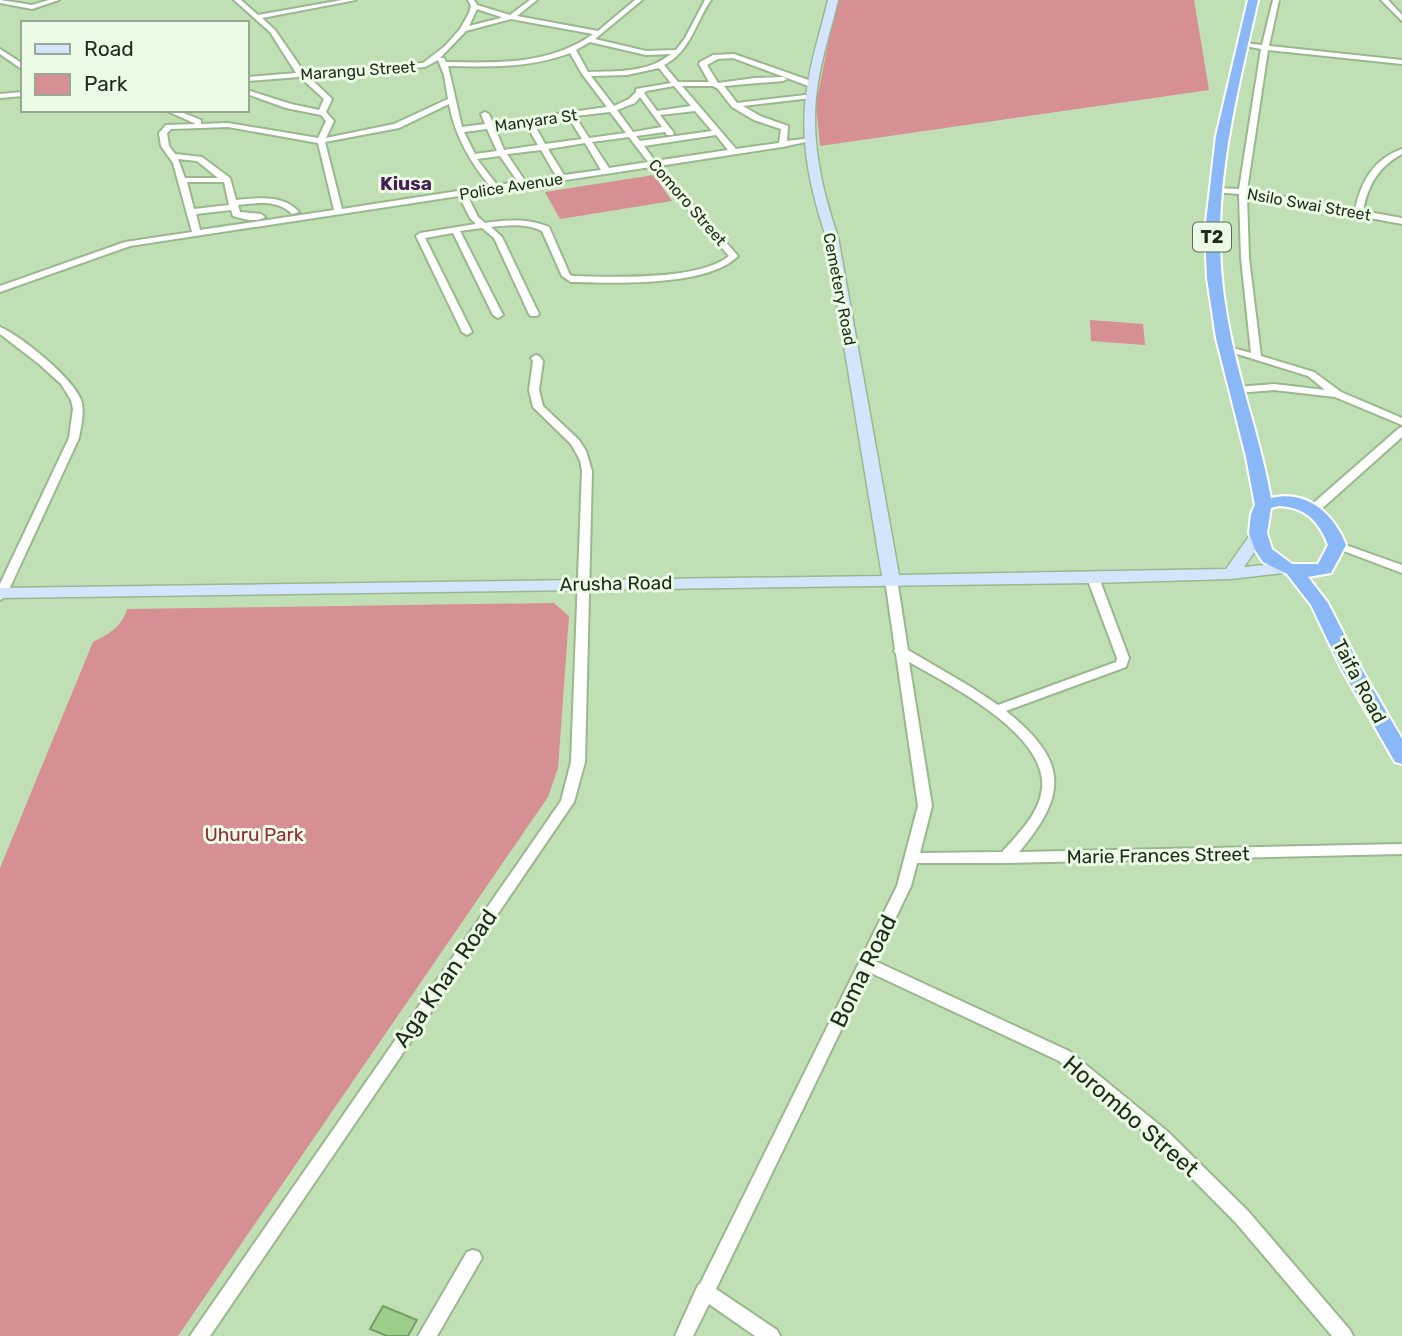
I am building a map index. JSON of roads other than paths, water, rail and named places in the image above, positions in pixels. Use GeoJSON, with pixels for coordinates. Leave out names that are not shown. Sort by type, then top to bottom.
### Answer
{"type":"FeatureCollection","features":[{"type":"Feature","properties":{"kind":"highway","name":"T2"},"geometry":{"type":"LineString","coordinates":[[1253,0],[1227,114],[1211,220],[1212,248],[1226,348],[1260,472],[1264,505],[1257,522],[1258,535]]}},
{"type":"Feature","properties":{"kind":"highway"},"geometry":{"type":"LineString","coordinates":[[1260,472],[1293,501],[1314,509],[1327,522],[1337,545],[1325,569],[1319,603]]}},
{"type":"Feature","properties":{"kind":"highway"},"geometry":{"type":"LineString","coordinates":[[1264,505],[1293,501]]}},
{"type":"Feature","properties":{"kind":"highway"},"geometry":{"type":"LineString","coordinates":[[1258,535],[1270,559],[1290,569],[1311,572],[1325,569]]}},
{"type":"Feature","properties":{"kind":"highway","name":"Taifa Road"},"geometry":{"type":"LineString","coordinates":[[1290,569],[1319,603],[1351,668],[1402,757]]}},
{"type":"Feature","properties":{"kind":"main road","name":"Cemetery Road"},"geometry":{"type":"LineString","coordinates":[[833,0],[813,91],[811,140],[817,193],[832,237],[891,579]]}},
{"type":"Feature","properties":{"kind":"main road"},"geometry":{"type":"LineString","coordinates":[[1231,574],[1258,535]]}},
{"type":"Feature","properties":{"kind":"main road","name":"Arusha Road"},"geometry":{"type":"LineString","coordinates":[[0,594],[1093,578],[1231,574],[1290,569]]}},
{"type":"Feature","properties":{"kind":"street"},"geometry":{"type":"LineString","coordinates":[[0,1],[32,8],[56,0]]}},
{"type":"Feature","properties":{"kind":"street"},"geometry":{"type":"LineString","coordinates":[[237,0],[273,31],[295,66],[328,99],[322,113]]}},
{"type":"Feature","properties":{"kind":"street"},"geometry":{"type":"LineString","coordinates":[[258,17],[353,0]]}},
{"type":"Feature","properties":{"kind":"street"},"geometry":{"type":"LineString","coordinates":[[463,29],[512,18],[534,0]]}},
{"type":"Feature","properties":{"kind":"street"},"geometry":{"type":"LineString","coordinates":[[496,189],[473,157],[460,130],[441,60],[521,63],[572,50],[599,33],[639,0]]}},
{"type":"Feature","properties":{"kind":"street"},"geometry":{"type":"LineString","coordinates":[[586,74],[635,72],[661,66],[677,52],[708,0]]}},
{"type":"Feature","properties":{"kind":"street"},"geometry":{"type":"LineString","coordinates":[[1256,356],[1245,258],[1242,192],[1265,47],[1276,0]]}},
{"type":"Feature","properties":{"kind":"street"},"geometry":{"type":"LineString","coordinates":[[1384,0],[1402,19]]}},
{"type":"Feature","properties":{"kind":"street"},"geometry":{"type":"LineString","coordinates":[[472,3],[512,18],[599,33]]}},
{"type":"Feature","properties":{"kind":"street","name":"Marangu Street"},"geometry":{"type":"LineString","coordinates":[[248,79],[420,66],[441,60],[474,16],[472,3]]}},
{"type":"Feature","properties":{"kind":"street"},"geometry":{"type":"LineString","coordinates":[[589,40],[646,53],[677,52]]}},
{"type":"Feature","properties":{"kind":"street"},"geometry":{"type":"LineString","coordinates":[[1243,45],[1402,62]]}},
{"type":"Feature","properties":{"kind":"street","name":"Comoro Street"},"geometry":{"type":"LineString","coordinates":[[485,227],[515,221],[540,225],[545,229],[566,276],[570,278],[657,278],[710,271],[726,266],[734,256],[638,144],[586,74],[572,50]]}},
{"type":"Feature","properties":{"kind":"street"},"geometry":{"type":"LineString","coordinates":[[0,51],[21,67]]}},
{"type":"Feature","properties":{"kind":"street"},"geometry":{"type":"LineString","coordinates":[[782,145],[785,128],[757,118],[735,105],[716,85],[703,64],[712,58],[725,55],[738,57],[795,80],[813,91]]}},
{"type":"Feature","properties":{"kind":"street"},"geometry":{"type":"LineString","coordinates":[[278,76],[295,66]]}},
{"type":"Feature","properties":{"kind":"street"},"geometry":{"type":"LineString","coordinates":[[661,66],[734,152]]}},
{"type":"Feature","properties":{"kind":"street"},"geometry":{"type":"LineString","coordinates":[[612,108],[632,102],[639,91],[676,84],[716,85],[755,80],[795,80]]}},
{"type":"Feature","properties":{"kind":"street"},"geometry":{"type":"LineString","coordinates":[[639,91],[674,139]]}},
{"type":"Feature","properties":{"kind":"street"},"geometry":{"type":"LineString","coordinates":[[735,105],[813,91]]}},
{"type":"Feature","properties":{"kind":"street"},"geometry":{"type":"LineString","coordinates":[[172,156],[199,159],[225,179],[230,184],[233,205],[239,215],[250,218],[338,208],[321,141],[330,121],[322,113],[289,106],[248,92]]}},
{"type":"Feature","properties":{"kind":"street"},"geometry":{"type":"LineString","coordinates":[[0,96],[21,94]]}},
{"type":"Feature","properties":{"kind":"street"},"geometry":{"type":"LineString","coordinates":[[197,234],[181,180],[165,146],[165,130],[173,125],[245,127],[321,141],[396,126],[452,100]]}},
{"type":"Feature","properties":{"kind":"street","name":"Manyara St"},"geometry":{"type":"LineString","coordinates":[[460,130],[612,108]]}},
{"type":"Feature","properties":{"kind":"street"},"geometry":{"type":"LineString","coordinates":[[656,113],[697,108]]}},
{"type":"Feature","properties":{"kind":"street"},"geometry":{"type":"LineString","coordinates":[[174,112],[204,125]]}},
{"type":"Feature","properties":{"kind":"street"},"geometry":{"type":"LineString","coordinates":[[485,114],[501,152],[524,185]]}},
{"type":"Feature","properties":{"kind":"street"},"geometry":{"type":"LineString","coordinates":[[571,116],[607,172]]}},
{"type":"Feature","properties":{"kind":"street"},"geometry":{"type":"LineString","coordinates":[[528,121],[562,179]]}},
{"type":"Feature","properties":{"kind":"street"},"geometry":{"type":"LineString","coordinates":[[473,157],[667,129]]}},
{"type":"Feature","properties":{"kind":"street"},"geometry":{"type":"LineString","coordinates":[[638,144],[717,132]]}},
{"type":"Feature","properties":{"kind":"street","name":"Police Avenue"},"geometry":{"type":"LineString","coordinates":[[0,289],[128,244],[338,208],[462,194],[811,140]]}},
{"type":"Feature","properties":{"kind":"street"},"geometry":{"type":"LineString","coordinates":[[1359,212],[1362,192],[1371,172],[1402,150]]}},
{"type":"Feature","properties":{"kind":"street"},"geometry":{"type":"LineString","coordinates":[[181,180],[225,179]]}},
{"type":"Feature","properties":{"kind":"street","name":"Nsilo Swai Street"},"geometry":{"type":"LineString","coordinates":[[1215,190],[1242,192],[1402,221]]}},
{"type":"Feature","properties":{"kind":"street"},"geometry":{"type":"LineString","coordinates":[[462,194],[474,218],[498,237],[534,314]]}},
{"type":"Feature","properties":{"kind":"street"},"geometry":{"type":"LineString","coordinates":[[191,212],[271,201],[291,206],[295,212]]}},
{"type":"Feature","properties":{"kind":"street"},"geometry":{"type":"LineString","coordinates":[[467,332],[420,236],[485,227]]}},
{"type":"Feature","properties":{"kind":"street"},"geometry":{"type":"LineString","coordinates":[[456,231],[498,315]]}},
{"type":"Feature","properties":{"kind":"street"},"geometry":{"type":"LineString","coordinates":[[0,330],[58,375],[76,398],[78,416],[74,438],[0,594]]}},
{"type":"Feature","properties":{"kind":"street"},"geometry":{"type":"LineString","coordinates":[[1226,348],[1311,374],[1337,394],[1402,422]]}},
{"type":"Feature","properties":{"kind":"street"},"geometry":{"type":"LineString","coordinates":[[536,358],[538,367],[533,388],[538,407],[576,443],[586,463],[582,584]]}},
{"type":"Feature","properties":{"kind":"street"},"geometry":{"type":"LineString","coordinates":[[1236,390],[1274,387],[1337,394]]}},
{"type":"Feature","properties":{"kind":"street"},"geometry":{"type":"LineString","coordinates":[[1314,509],[1402,431]]}},
{"type":"Feature","properties":{"kind":"street"},"geometry":{"type":"LineString","coordinates":[[1337,545],[1402,569]]}},
{"type":"Feature","properties":{"kind":"street"},"geometry":{"type":"LineString","coordinates":[[997,710],[1122,664],[1123,658],[1093,578]]}},
{"type":"Feature","properties":{"kind":"street","name":"Boma Road"},"geometry":{"type":"LineString","coordinates":[[684,1336],[904,886],[913,858],[925,806],[891,579]]}},
{"type":"Feature","properties":{"kind":"street","name":"Aga Khan Road"},"geometry":{"type":"LineString","coordinates":[[199,1336],[567,802],[578,762],[582,584]]}},
{"type":"Feature","properties":{"kind":"street"},"geometry":{"type":"LineString","coordinates":[[900,651],[997,710],[1028,737],[1039,751],[1050,784],[1033,825],[1005,858]]}},
{"type":"Feature","properties":{"kind":"street","name":"Marie Frances Street"},"geometry":{"type":"LineString","coordinates":[[913,858],[1402,849]]}},
{"type":"Feature","properties":{"kind":"street","name":"Horombo Street"},"geometry":{"type":"LineString","coordinates":[[866,964],[1064,1056],[1162,1137],[1242,1217],[1344,1336]]}},
{"type":"Feature","properties":{"kind":"street"},"geometry":{"type":"LineString","coordinates":[[427,1336],[472,1258]]}},
{"type":"Feature","properties":{"kind":"street"},"geometry":{"type":"LineString","coordinates":[[704,1291],[771,1336]]}},
{"type":"Feature","properties":{"kind":"district","name":"Kiusa"},"geometry":{"type":"Point","coordinates":[406,183]}},
{"type":"Feature","properties":{"kind":"park label","name":"Uhuru Park"},"geometry":{"type":"Point","coordinates":[254,834]}}]}
